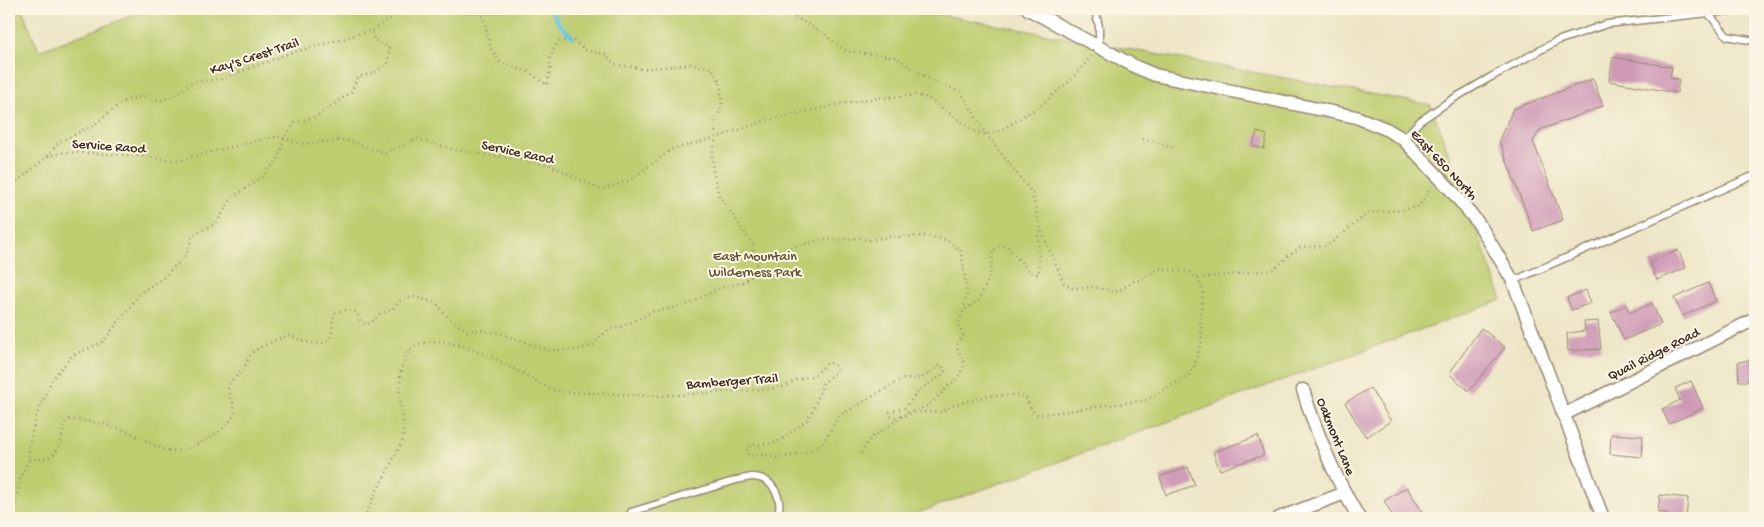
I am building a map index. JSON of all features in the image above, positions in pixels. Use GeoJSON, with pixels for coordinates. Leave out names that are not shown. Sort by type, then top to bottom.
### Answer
{"type":"FeatureCollection","features":[{"type":"Feature","properties":{"kind":"street","name":"East 650 North"},"geometry":{"type":"LineString","coordinates":[[1028,9],[1136,67],[1155,75],[1356,117],[1386,129],[1403,139],[1440,178],[1479,224],[1513,281],[1603,518]]}},
{"type":"Feature","properties":{"kind":"street","name":"Quail Ridge Road"},"geometry":{"type":"LineString","coordinates":[[1564,414],[1755,318]]}},
{"type":"Feature","properties":{"kind":"street","name":"Oakmont Lane"},"geometry":{"type":"LineString","coordinates":[[1303,390],[1320,440],[1359,518]]}},
{"type":"Feature","properties":{"kind":"street","name":"Oakmont Lane"},"geometry":{"type":"LineString","coordinates":[[1279,518],[1345,493]]}},
{"type":"Feature","properties":{"kind":"lane"},"geometry":{"type":"LineString","coordinates":[[1095,9],[1099,27],[1099,46]]}},
{"type":"Feature","properties":{"kind":"lane"},"geometry":{"type":"LineString","coordinates":[[1403,139],[1420,121],[1451,100],[1557,41],[1607,24],[1746,9]]}},
{"type":"Feature","properties":{"kind":"lane"},"geometry":{"type":"LineString","coordinates":[[1708,13],[1727,36],[1755,41]]}},
{"type":"Feature","properties":{"kind":"lane"},"geometry":{"type":"LineString","coordinates":[[1513,281],[1755,175]]}},
{"type":"Feature","properties":{"kind":"lane"},"geometry":{"type":"LineString","coordinates":[[631,512],[753,477],[772,484],[777,492],[781,509],[777,518]]}},
{"type":"Feature","properties":{"kind":"path","name":"Kay's Crest Trail"},"geometry":{"type":"LineString","coordinates":[[47,157],[59,142],[94,125],[122,102],[147,95],[159,101],[173,96],[192,82],[221,79],[290,53],[372,30],[405,9]]}},
{"type":"Feature","properties":{"kind":"path"},"geometry":{"type":"LineString","coordinates":[[29,459],[45,458],[56,453],[62,437],[62,427],[70,419],[130,433],[163,449],[177,451],[189,449],[211,437],[230,422],[234,414],[234,406],[228,392],[229,385],[235,376],[243,370],[252,352],[288,335],[318,344],[324,342],[331,335],[333,316],[336,312],[346,310],[356,312],[360,320],[365,324],[371,323],[380,314],[393,309],[398,302],[414,297],[434,302],[450,318],[468,330],[499,333],[549,350],[577,350],[593,345],[598,338],[610,329],[621,328],[654,311],[689,304],[720,288],[741,283],[754,275],[758,260],[752,243],[719,195],[712,155],[716,138],[714,123],[722,106],[720,82],[712,68],[691,64],[644,69],[614,64],[605,54],[587,51],[573,40],[558,42],[550,57],[547,85],[529,72],[500,62],[491,49],[485,23],[479,9]]}},
{"type":"Feature","properties":{"kind":"path"},"geometry":{"type":"LineString","coordinates":[[779,9],[820,31],[846,52],[896,57],[935,82],[961,92],[986,134],[1032,193],[1041,230],[1064,283],[1072,288],[1095,287],[1119,291],[1134,281],[1140,280],[1160,269],[1184,271],[1198,278],[1202,292],[1200,320],[1202,340],[1194,367],[1188,376],[1146,400],[1038,415],[1032,411],[1026,398],[1016,395],[982,397],[954,405],[941,412],[922,412],[904,415]]}},
{"type":"Feature","properties":{"kind":"path"},"geometry":{"type":"LineString","coordinates":[[10,518],[16,503],[20,479],[29,459],[29,444],[37,414],[53,378],[73,355],[103,342],[141,292],[163,278],[186,255],[193,235],[217,222],[232,198],[262,177],[279,158],[284,138],[296,123],[317,116],[351,92],[358,77],[374,73],[388,63],[389,47],[374,40],[372,30]]}},
{"type":"Feature","properties":{"kind":"path"},"geometry":{"type":"LineString","coordinates":[[986,134],[1011,124],[1040,106],[1072,79],[1099,46]]}},
{"type":"Feature","properties":{"kind":"path","name":"Service Raod"},"geometry":{"type":"LineString","coordinates":[[9,188],[47,157],[64,152],[134,155],[178,161],[278,136],[301,144],[346,140],[385,153],[417,139],[456,150],[548,164],[601,190],[630,180],[672,149],[716,138],[764,121],[840,104],[915,95],[937,102],[976,132],[986,134]]}},
{"type":"Feature","properties":{"kind":"path"},"geometry":{"type":"LineString","coordinates":[[1143,139],[1173,148]]}},
{"type":"Feature","properties":{"kind":"path"},"geometry":{"type":"LineString","coordinates":[[1198,278],[1276,268],[1290,254],[1301,247],[1327,246],[1368,213],[1402,210],[1420,206],[1430,187],[1440,178]]}},
{"type":"Feature","properties":{"kind":"path"},"geometry":{"type":"LineString","coordinates":[[964,310],[979,300],[990,276],[993,250],[998,246],[1006,246],[1030,272],[1034,274],[1039,273],[1037,239],[1041,230]]}},
{"type":"Feature","properties":{"kind":"path"},"geometry":{"type":"LineString","coordinates":[[758,260],[785,249],[823,239],[859,238],[869,240],[889,237],[930,236],[948,240],[960,250],[967,292],[966,303],[958,325],[963,335],[957,350],[962,356],[963,369],[958,377],[928,406],[904,415],[872,438],[861,453]]}},
{"type":"Feature","properties":{"kind":"path","name":"Bamberger Trail"},"geometry":{"type":"LineString","coordinates":[[365,518],[369,506],[402,442],[404,429],[400,380],[403,363],[411,348],[417,344],[429,342],[451,343],[475,349],[550,389],[563,392],[659,396],[770,389],[786,386],[796,380],[812,376],[826,364],[834,364],[837,371],[822,383],[813,410],[806,421],[781,440],[772,444],[751,445],[746,450],[750,456],[763,454],[778,458],[809,452],[822,444],[841,415],[902,379],[922,378],[936,367],[942,366],[945,370],[942,375],[922,388],[904,408],[890,412],[892,417],[904,415]]}},
{"type":"Feature","properties":{"kind":"green space","name":"East Mountain Wilderness Park"},"geometry":{"type":"Polygon","coordinates":[[[9,9],[22,9],[39,51],[150,9],[910,9],[1431,105],[1502,300],[904,518],[9,518],[9,9]]]}},
{"type":"Feature","properties":{"kind":"building"},"geometry":{"type":"Polygon","coordinates":[[[1613,57],[1672,67],[1670,78],[1679,79],[1677,93],[1609,81],[1613,57]]]}},
{"type":"Feature","properties":{"kind":"building"},"geometry":{"type":"Polygon","coordinates":[[[1593,79],[1603,106],[1540,130],[1533,141],[1563,220],[1533,231],[1499,140],[1513,109],[1593,79]]]}},
{"type":"Feature","properties":{"kind":"building"},"geometry":{"type":"Polygon","coordinates":[[[1257,132],[1267,135],[1264,149],[1253,146],[1257,132]]]}},
{"type":"Feature","properties":{"kind":"building"},"geometry":{"type":"Polygon","coordinates":[[[1678,250],[1686,268],[1657,280],[1650,263],[1678,250]]]}},
{"type":"Feature","properties":{"kind":"building"},"geometry":{"type":"Polygon","coordinates":[[[1708,283],[1716,301],[1683,316],[1674,298],[1708,283]]]}},
{"type":"Feature","properties":{"kind":"building"},"geometry":{"type":"Polygon","coordinates":[[[1586,290],[1591,303],[1572,310],[1567,298],[1586,290]]]}},
{"type":"Feature","properties":{"kind":"building"},"geometry":{"type":"Polygon","coordinates":[[[1652,303],[1661,324],[1624,340],[1611,312],[1626,305],[1630,313],[1652,303]]]}},
{"type":"Feature","properties":{"kind":"building"},"geometry":{"type":"Polygon","coordinates":[[[1598,321],[1601,349],[1568,351],[1567,333],[1585,331],[1584,322],[1598,321]]]}},
{"type":"Feature","properties":{"kind":"building"},"geometry":{"type":"Polygon","coordinates":[[[1481,328],[1505,347],[1469,391],[1449,374],[1481,328]]]}},
{"type":"Feature","properties":{"kind":"building"},"geometry":{"type":"Polygon","coordinates":[[[1755,359],[1755,381],[1739,381],[1738,362],[1755,359]]]}},
{"type":"Feature","properties":{"kind":"building"},"geometry":{"type":"Polygon","coordinates":[[[1691,381],[1703,408],[1669,424],[1662,409],[1680,400],[1675,388],[1691,381]]]}},
{"type":"Feature","properties":{"kind":"building"},"geometry":{"type":"Polygon","coordinates":[[[1370,388],[1391,421],[1366,437],[1345,403],[1370,388]]]}},
{"type":"Feature","properties":{"kind":"building"},"geometry":{"type":"Polygon","coordinates":[[[1611,434],[1643,436],[1642,457],[1610,454],[1611,434]]]}},
{"type":"Feature","properties":{"kind":"building"},"geometry":{"type":"Polygon","coordinates":[[[1258,436],[1264,455],[1220,470],[1213,452],[1258,436]]]}},
{"type":"Feature","properties":{"kind":"building"},"geometry":{"type":"Polygon","coordinates":[[[1188,467],[1195,485],[1166,495],[1160,477],[1188,467]]]}},
{"type":"Feature","properties":{"kind":"building"},"geometry":{"type":"Polygon","coordinates":[[[1407,487],[1426,518],[1394,518],[1384,501],[1407,487]]]}},
{"type":"Feature","properties":{"kind":"building"},"geometry":{"type":"Polygon","coordinates":[[[1660,495],[1688,498],[1686,518],[1668,518],[1668,513],[1658,512],[1660,495]]]}},
{"type":"Feature","properties":{"kind":"waterway"},"geometry":{"type":"LineString","coordinates":[[551,9],[559,24],[573,37]]}}]}
